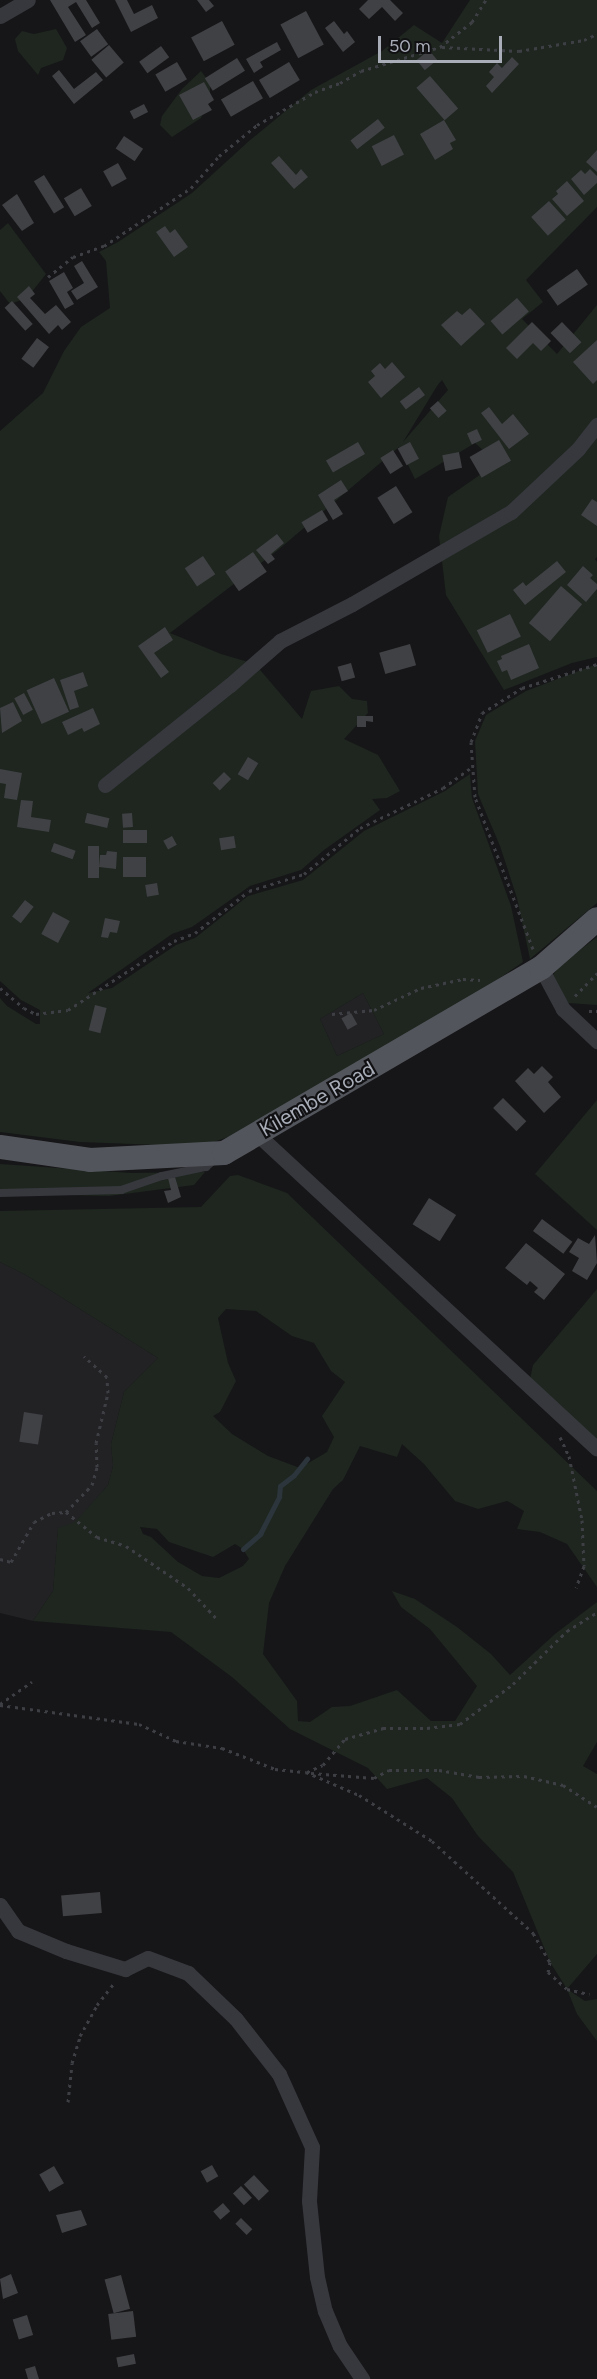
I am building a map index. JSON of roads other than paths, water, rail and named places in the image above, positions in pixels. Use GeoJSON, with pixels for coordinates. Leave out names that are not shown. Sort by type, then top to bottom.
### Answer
{"type":"FeatureCollection","features":[{"type":"Feature","properties":{"kind":"main road","name":"Kilembe Road"},"geometry":{"type":"LineString","coordinates":[[0,1147],[90,1160],[224,1153],[541,968],[597,919]]}},
{"type":"Feature","properties":{"kind":"street"},"geometry":{"type":"LineString","coordinates":[[0,16],[28,0]]}},
{"type":"Feature","properties":{"kind":"street"},"geometry":{"type":"LineString","coordinates":[[105,785],[230,685],[280,641],[372,593],[511,512],[579,449],[597,425]]}},
{"type":"Feature","properties":{"kind":"street"},"geometry":{"type":"LineString","coordinates":[[541,968],[563,1009],[597,1041]]}},
{"type":"Feature","properties":{"kind":"street"},"geometry":{"type":"LineString","coordinates":[[257,1134],[597,1449]]}},
{"type":"Feature","properties":{"kind":"street"},"geometry":{"type":"LineString","coordinates":[[0,1905],[18,1931],[66,1951],[125,1969],[148,1958],[188,1973],[236,2019],[279,2074],[312,2147],[309,2201],[317,2277],[325,2311],[340,2346],[362,2379]]}},
{"type":"Feature","properties":{"kind":"lane"},"geometry":{"type":"LineString","coordinates":[[0,1193],[121,1190],[162,1176],[206,1167],[224,1153]]}},
{"type":"Feature","properties":{"kind":"waterway"},"geometry":{"type":"LineString","coordinates":[[243,1549],[260,1534],[279,1497],[280,1486],[294,1475],[307,1459]]}}]}
